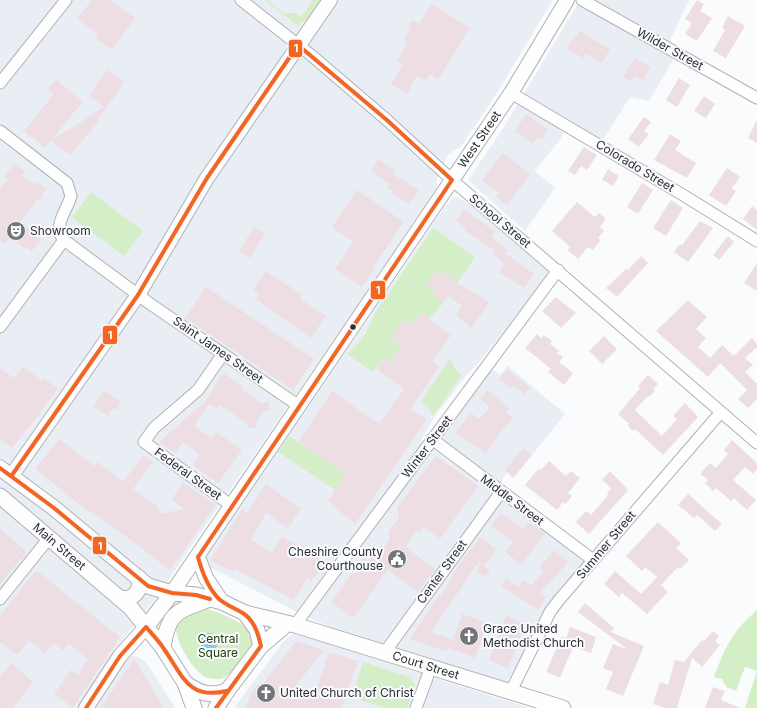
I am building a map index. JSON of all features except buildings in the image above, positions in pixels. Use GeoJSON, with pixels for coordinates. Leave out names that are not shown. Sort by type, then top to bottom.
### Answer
{"type":"FeatureCollection","features":[{"type":"Feature","properties":{"kind":"main road"},"geometry":{"type":"LineString","coordinates":[[6,471],[153,588],[172,593],[196,595],[216,600],[245,613],[291,624]]}},
{"type":"Feature","properties":{"kind":"main road","name":"Main Street"},"geometry":{"type":"LineString","coordinates":[[0,496],[120,598],[131,608],[146,627]]}},
{"type":"Feature","properties":{"kind":"main road"},"geometry":{"type":"LineString","coordinates":[[120,598],[128,599],[138,592],[140,586],[139,578]]}},
{"type":"Feature","properties":{"kind":"main road"},"geometry":{"type":"LineString","coordinates":[[172,593],[146,627],[163,648],[185,683],[194,708]]}},
{"type":"Feature","properties":{"kind":"main road"},"geometry":{"type":"LineString","coordinates":[[163,648],[165,630],[177,613],[184,608],[216,600]]}},
{"type":"Feature","properties":{"kind":"main road"},"geometry":{"type":"LineString","coordinates":[[245,613],[257,630],[261,646]]}},
{"type":"Feature","properties":{"kind":"main road"},"geometry":{"type":"LineString","coordinates":[[216,708],[227,690],[261,646],[291,624]]}},
{"type":"Feature","properties":{"kind":"main road","name":"Court Street"},"geometry":{"type":"LineString","coordinates":[[291,624],[563,708]]}},
{"type":"Feature","properties":{"kind":"main road"},"geometry":{"type":"LineString","coordinates":[[185,683],[194,690],[204,694],[216,695],[227,690]]}},
{"type":"Feature","properties":{"kind":"street"},"geometry":{"type":"LineString","coordinates":[[0,83],[66,0]]}},
{"type":"Feature","properties":{"kind":"street","name":"School Street"},"geometry":{"type":"LineString","coordinates":[[241,0],[298,45],[388,121],[452,180],[757,443]]}},
{"type":"Feature","properties":{"kind":"street"},"geometry":{"type":"LineString","coordinates":[[6,471],[138,295],[207,178],[330,0]]}},
{"type":"Feature","properties":{"kind":"street","name":"West Street"},"geometry":{"type":"LineString","coordinates":[[172,593],[198,557],[298,406],[511,93],[567,0]]}},
{"type":"Feature","properties":{"kind":"street","name":"Wilder Street"},"geometry":{"type":"LineString","coordinates":[[582,0],[757,98]]}},
{"type":"Feature","properties":{"kind":"street","name":"Colorado Street"},"geometry":{"type":"LineString","coordinates":[[511,93],[683,195],[757,241]]}},
{"type":"Feature","properties":{"kind":"street"},"geometry":{"type":"LineString","coordinates":[[0,131],[67,183],[71,196],[58,229],[64,240],[0,327]]}},
{"type":"Feature","properties":{"kind":"street","name":"Saint James Street"},"geometry":{"type":"LineString","coordinates":[[64,240],[138,295],[298,406]]}},
{"type":"Feature","properties":{"kind":"street","name":"Winter Street"},"geometry":{"type":"LineString","coordinates":[[291,624],[432,440],[558,270]]}},
{"type":"Feature","properties":{"kind":"street","name":"Federal Street"},"geometry":{"type":"LineString","coordinates":[[223,354],[195,394],[154,428],[144,442],[232,506]]}},
{"type":"Feature","properties":{"kind":"street","name":"Summer Street"},"geometry":{"type":"LineString","coordinates":[[511,691],[550,612],[720,412]]}},
{"type":"Feature","properties":{"kind":"street","name":"Middle Street"},"geometry":{"type":"LineString","coordinates":[[432,440],[593,560]]}},
{"type":"Feature","properties":{"kind":"street","name":"Center Street"},"geometry":{"type":"LineString","coordinates":[[385,652],[500,492]]}},
{"type":"Feature","properties":{"kind":"street"},"geometry":{"type":"LineString","coordinates":[[0,599],[49,538]]}},
{"type":"Feature","properties":{"kind":"street"},"geometry":{"type":"LineString","coordinates":[[198,557],[216,600]]}},
{"type":"Feature","properties":{"kind":"street"},"geometry":{"type":"LineString","coordinates":[[86,708],[120,656],[146,627]]}},
{"type":"Feature","properties":{"kind":"street"},"geometry":{"type":"LineString","coordinates":[[416,708],[431,667]]}},
{"type":"Feature","properties":{"kind":"shaded area"},"geometry":{"type":"Polygon","coordinates":[[[0,0],[553,0],[492,101],[461,146],[448,155],[437,180],[437,187],[153,602],[123,639],[77,708],[0,708],[0,0]]]}},
{"type":"Feature","properties":{"kind":"shaded area"},"geometry":{"type":"Polygon","coordinates":[[[580,0],[689,0],[669,42],[677,48],[672,62],[649,101],[630,97],[602,141],[569,122],[561,138],[535,171],[555,188],[525,231],[468,180],[504,127],[580,0]]]}},
{"type":"Feature","properties":{"kind":"shaded area"},"geometry":{"type":"Polygon","coordinates":[[[457,197],[473,206],[549,273],[481,360],[464,378],[435,416],[421,440],[580,556],[585,562],[506,683],[332,628],[299,613],[202,563],[442,211],[452,198],[457,197]]]}},
{"type":"Feature","properties":{"kind":"shaded area"},"geometry":{"type":"Polygon","coordinates":[[[508,366],[565,414],[513,479],[507,473],[503,477],[502,484],[441,438],[491,368],[500,375],[508,366]]]}},
{"type":"Feature","properties":{"kind":"shaded area"},"geometry":{"type":"Polygon","coordinates":[[[297,632],[360,654],[529,708],[234,708],[283,642],[292,634],[297,632]]]}},
{"type":"Feature","properties":{"kind":"shaded area"},"geometry":{"type":"Polygon","coordinates":[[[135,656],[142,659],[148,665],[175,708],[92,708],[115,673],[128,657],[135,656]]]}},
{"type":"Feature","properties":{"kind":"green space"},"geometry":{"type":"Polygon","coordinates":[[[264,0],[267,0],[284,13],[295,13],[301,17],[313,0],[321,0],[307,19],[297,25],[264,0]]]}},
{"type":"Feature","properties":{"kind":"green space"},"geometry":{"type":"Polygon","coordinates":[[[91,192],[143,231],[124,256],[72,218],[91,192]]]}},
{"type":"Feature","properties":{"kind":"green space"},"geometry":{"type":"Polygon","coordinates":[[[433,228],[475,257],[457,283],[445,271],[442,275],[436,271],[427,286],[435,291],[433,295],[444,302],[429,319],[421,313],[413,325],[404,319],[391,338],[401,345],[392,362],[385,357],[373,372],[347,354],[364,336],[374,315],[433,228]]]}},
{"type":"Feature","properties":{"kind":"green space"},"geometry":{"type":"Polygon","coordinates":[[[450,359],[456,370],[462,375],[433,416],[428,407],[421,401],[450,359]]]}},
{"type":"Feature","properties":{"kind":"green space"},"geometry":{"type":"Polygon","coordinates":[[[289,436],[345,473],[335,490],[278,452],[289,436]]]}},
{"type":"Feature","properties":{"kind":"green space","name":"Central Square"},"geometry":{"type":"Polygon","coordinates":[[[205,608],[239,622],[253,634],[255,642],[253,650],[242,663],[231,673],[221,679],[207,678],[203,676],[192,664],[178,638],[176,629],[177,621],[181,615],[205,608]]]}},
{"type":"Feature","properties":{"kind":"green space"},"geometry":{"type":"Polygon","coordinates":[[[757,610],[757,671],[745,667],[736,691],[726,687],[722,679],[714,677],[730,640],[741,625],[757,610]]]}},
{"type":"Feature","properties":{"kind":"green space"},"geometry":{"type":"Polygon","coordinates":[[[363,662],[410,677],[415,684],[407,708],[384,708],[352,697],[363,662]]]}},
{"type":"Feature","properties":{"kind":"green space"},"geometry":{"type":"Polygon","coordinates":[[[757,671],[757,708],[745,708],[757,671]]]}},
{"type":"Feature","properties":{"kind":"water"},"geometry":{"type":"Polygon","coordinates":[[[209,633],[215,636],[218,642],[215,648],[209,651],[203,648],[200,642],[203,636],[209,633]]]}},
{"type":"Feature","properties":{"kind":"transit line","name":"1"},"geometry":{"type":"LineString","coordinates":[[12,475],[138,295],[207,178],[298,45],[388,121],[452,180],[198,557],[204,574],[215,595],[227,605],[249,618],[257,631],[261,646],[216,708]]}},
{"type":"Feature","properties":{"kind":"transit line","name":"1"},"geometry":{"type":"LineString","coordinates":[[0,468],[54,508],[148,586],[172,593],[196,595],[210,599]]}},
{"type":"Feature","properties":{"kind":"transit line","name":"1"},"geometry":{"type":"LineString","coordinates":[[86,708],[120,656],[146,627],[160,643],[188,684],[203,692],[214,693],[227,691]]}},
{"type":"Feature","properties":{"kind":"place","name":"Showroom"},"geometry":{"type":"Point","coordinates":[16,231]}},
{"type":"Feature","properties":{"kind":"place","name":"Cheshire County Courthouse"},"geometry":{"type":"Point","coordinates":[397,559]}},
{"type":"Feature","properties":{"kind":"place","name":"Grace United Methodist Church"},"geometry":{"type":"Point","coordinates":[469,636]}},
{"type":"Feature","properties":{"kind":"place","name":"United Church of Christ"},"geometry":{"type":"Point","coordinates":[266,693]}}]}
